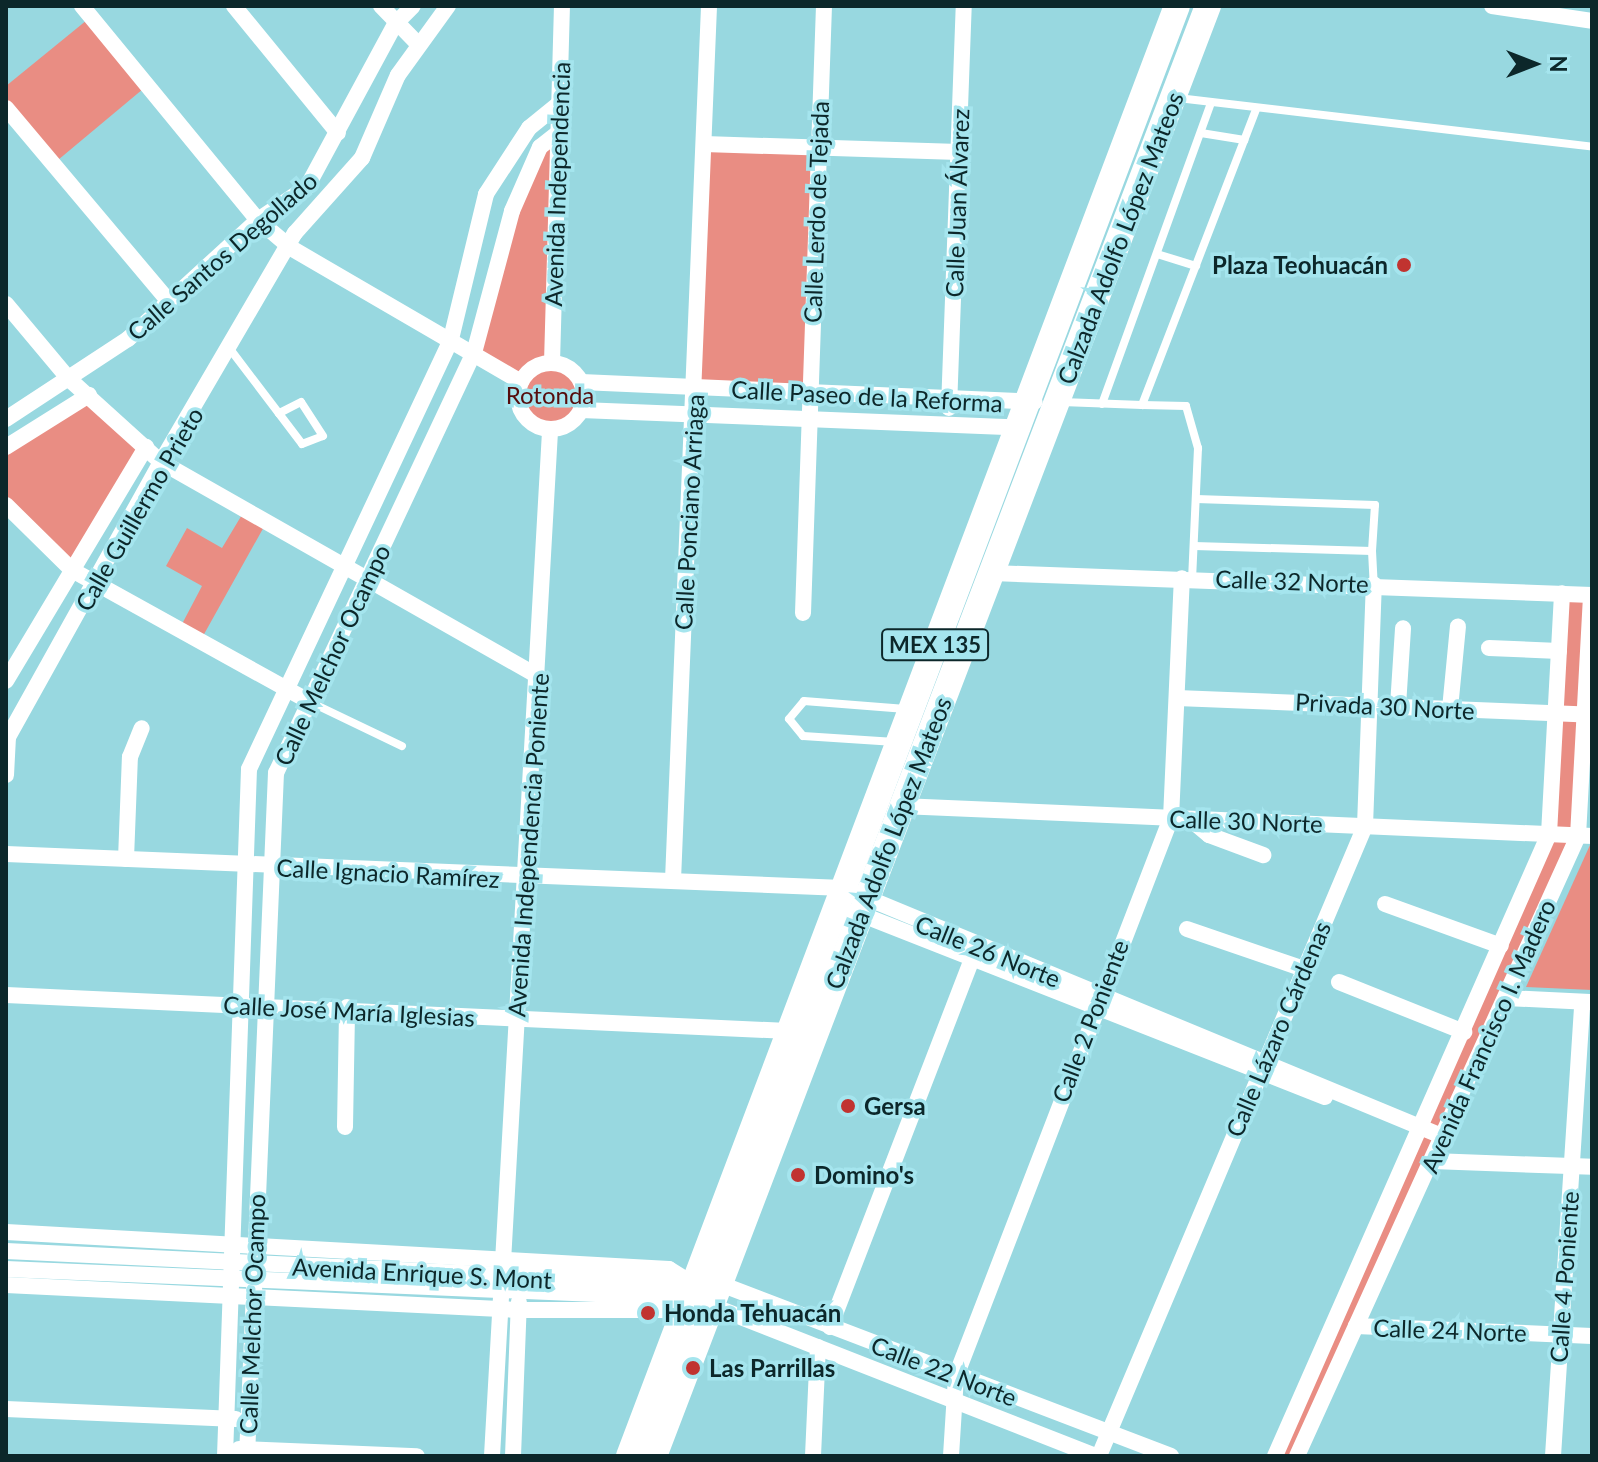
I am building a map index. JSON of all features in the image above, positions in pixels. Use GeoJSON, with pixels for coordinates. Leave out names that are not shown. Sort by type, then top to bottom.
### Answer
{"type":"FeatureCollection","features":[{"type":"Feature","properties":{"kind":"main road","name":"Calzada Adolfo López Mateos"},"geometry":{"type":"LineString","coordinates":[[629,1456],[699,1296],[845,899],[911,709],[1177,6]]}},
{"type":"Feature","properties":{"kind":"main road","name":"Calzada Adolfo López Mateos"},"geometry":{"type":"LineString","coordinates":[[654,1456],[699,1296],[788,1031],[845,899],[901,806],[1208,6]]}},
{"type":"Feature","properties":{"kind":"street"},"geometry":{"type":"LineString","coordinates":[[82,6],[258,220],[291,248],[521,382]]}},
{"type":"Feature","properties":{"kind":"street"},"geometry":{"type":"LineString","coordinates":[[234,6],[338,133]]}},
{"type":"Feature","properties":{"kind":"street"},"geometry":{"type":"LineString","coordinates":[[381,6],[395,24],[417,43]]}},
{"type":"Feature","properties":{"kind":"street","name":"Calle Santos Degollado"},"geometry":{"type":"LineString","coordinates":[[6,419],[142,328],[167,299],[258,220],[307,187],[395,24],[413,6]]}},
{"type":"Feature","properties":{"kind":"street","name":"Calle Santos Degollado"},"geometry":{"type":"LineString","coordinates":[[291,248],[295,233],[362,158],[417,43],[448,6]]}},
{"type":"Feature","properties":{"kind":"street","name":"Avenida Independencia"},"geometry":{"type":"LineString","coordinates":[[552,363],[562,6]]}},
{"type":"Feature","properties":{"kind":"street","name":"Calle Ponciano Arriaga"},"geometry":{"type":"LineString","coordinates":[[673,880],[709,6]]}},
{"type":"Feature","properties":{"kind":"street","name":"Calle Lerdo de Tejada"},"geometry":{"type":"LineString","coordinates":[[803,613],[824,6]]}},
{"type":"Feature","properties":{"kind":"street","name":"Calle Juan Álvarez"},"geometry":{"type":"LineString","coordinates":[[948,424],[964,6]]}},
{"type":"Feature","properties":{"kind":"street"},"geometry":{"type":"LineString","coordinates":[[1492,6],[1592,21]]}},
{"type":"Feature","properties":{"kind":"street","name":"Calle Melchor Ocampo"},"geometry":{"type":"LineString","coordinates":[[225,1452],[249,769],[282,693],[451,339],[486,194],[529,128],[559,104]]}},
{"type":"Feature","properties":{"kind":"street"},"geometry":{"type":"LineString","coordinates":[[6,108],[167,299]]}},
{"type":"Feature","properties":{"kind":"street","name":"Calle Melchor Ocampo"},"geometry":{"type":"LineString","coordinates":[[247,1453],[276,773],[474,353],[512,211],[540,147],[558,133]]}},
{"type":"Feature","properties":{"kind":"street"},"geometry":{"type":"LineString","coordinates":[[704,144],[959,152]]}},
{"type":"Feature","properties":{"kind":"street","name":"Calle Guillermo Prieto"},"geometry":{"type":"LineString","coordinates":[[6,775],[8,737],[161,462],[291,248]]}},
{"type":"Feature","properties":{"kind":"street"},"geometry":{"type":"LineString","coordinates":[[6,304],[69,379],[161,462],[369,576],[540,677]]}},
{"type":"Feature","properties":{"kind":"street"},"geometry":{"type":"LineString","coordinates":[[552,363],[581,382],[581,410],[550,430],[522,414],[521,382],[552,363]]}},
{"type":"Feature","properties":{"kind":"street","name":"Calle Paseo de la Reforma"},"geometry":{"type":"LineString","coordinates":[[581,382],[950,400],[1022,415],[1047,430]]}},
{"type":"Feature","properties":{"kind":"street"},"geometry":{"type":"LineString","coordinates":[[6,447],[89,395]]}},
{"type":"Feature","properties":{"kind":"street","name":"Calle Paseo de la Reforma"},"geometry":{"type":"LineString","coordinates":[[581,410],[948,424],[1022,415],[1057,402]]}},
{"type":"Feature","properties":{"kind":"street","name":"Avenida Independencia Poniente"},"geometry":{"type":"LineString","coordinates":[[492,1456],[498,1294],[503,1261],[517,1022],[522,881],[540,677],[550,430]]}},
{"type":"Feature","properties":{"kind":"street","name":"Calle Guillermo Prieto"},"geometry":{"type":"LineString","coordinates":[[6,681],[146,447]]}},
{"type":"Feature","properties":{"kind":"street"},"geometry":{"type":"LineString","coordinates":[[6,505],[72,570],[282,693],[310,702]]}},
{"type":"Feature","properties":{"kind":"street","name":"Calle 32 Norte"},"geometry":{"type":"LineString","coordinates":[[992,573],[1374,584],[1592,595]]}},
{"type":"Feature","properties":{"kind":"street","name":"Calle 2 Poniente"},"geometry":{"type":"LineString","coordinates":[[951,1456],[951,1402],[956,1376],[1095,1002],[1171,818],[1187,578]]}},
{"type":"Feature","properties":{"kind":"street","name":"Calle Lázaro Cárdenas"},"geometry":{"type":"LineString","coordinates":[[1098,1456],[1365,826],[1374,584]]}},
{"type":"Feature","properties":{"kind":"street","name":"Avenida Francisco I. Madero"},"geometry":{"type":"LineString","coordinates":[[1275,1456],[1421,1131],[1549,834],[1562,593]]}},
{"type":"Feature","properties":{"kind":"street","name":"Avenida Francisco I. Madero"},"geometry":{"type":"LineString","coordinates":[[1297,1456],[1506,998],[1585,836],[1592,595]]}},
{"type":"Feature","properties":{"kind":"street"},"geometry":{"type":"LineString","coordinates":[[1450,709],[1458,626]]}},
{"type":"Feature","properties":{"kind":"street"},"geometry":{"type":"LineString","coordinates":[[1398,706],[1403,628]]}},
{"type":"Feature","properties":{"kind":"street"},"geometry":{"type":"LineString","coordinates":[[1489,648],[1559,651]]}},
{"type":"Feature","properties":{"kind":"street","name":"Privada 30 Norte"},"geometry":{"type":"LineString","coordinates":[[1177,698],[1588,715]]}},
{"type":"Feature","properties":{"kind":"street"},"geometry":{"type":"LineString","coordinates":[[126,859],[130,757],[142,728]]}},
{"type":"Feature","properties":{"kind":"street","name":"Calle 30 Norte"},"geometry":{"type":"LineString","coordinates":[[901,806],[1585,836]]}},
{"type":"Feature","properties":{"kind":"street"},"geometry":{"type":"LineString","coordinates":[[1190,819],[1209,835],[1263,855]]}},
{"type":"Feature","properties":{"kind":"street","name":"Calle Ignacio Ramírez"},"geometry":{"type":"LineString","coordinates":[[6,854],[270,865],[522,881],[673,880],[845,899]]}},
{"type":"Feature","properties":{"kind":"street","name":"Calle 26 Norte"},"geometry":{"type":"LineString","coordinates":[[845,899],[1442,1141]]}},
{"type":"Feature","properties":{"kind":"street"},"geometry":{"type":"LineString","coordinates":[[1385,904],[1501,946]]}},
{"type":"Feature","properties":{"kind":"street"},"geometry":{"type":"LineString","coordinates":[[1187,929],[1304,969]]}},
{"type":"Feature","properties":{"kind":"street"},"geometry":{"type":"LineString","coordinates":[[830,1327],[975,953]]}},
{"type":"Feature","properties":{"kind":"street"},"geometry":{"type":"LineString","coordinates":[[1339,982],[1464,1032]]}},
{"type":"Feature","properties":{"kind":"street","name":"Calle José María Iglesias"},"geometry":{"type":"LineString","coordinates":[[6,995],[347,1007],[517,1022],[788,1031]]}},
{"type":"Feature","properties":{"kind":"street"},"geometry":{"type":"LineString","coordinates":[[1506,998],[1587,1002]]}},
{"type":"Feature","properties":{"kind":"street","name":"Calle 4 Poniente"},"geometry":{"type":"LineString","coordinates":[[1553,1456],[1571,1165],[1587,1002]]}},
{"type":"Feature","properties":{"kind":"street"},"geometry":{"type":"LineString","coordinates":[[345,1127],[347,1007]]}},
{"type":"Feature","properties":{"kind":"street"},"geometry":{"type":"LineString","coordinates":[[1432,1161],[1592,1167]]}},
{"type":"Feature","properties":{"kind":"street"},"geometry":{"type":"LineString","coordinates":[[6,1232],[669,1269],[699,1296]]}},
{"type":"Feature","properties":{"kind":"street","name":"Avenida Enrique S. Mont"},"geometry":{"type":"LineString","coordinates":[[6,1251],[230,1278]]}},
{"type":"Feature","properties":{"kind":"street"},"geometry":{"type":"LineString","coordinates":[[503,1261],[520,1295],[513,1456]]}},
{"type":"Feature","properties":{"kind":"street","name":"Avenida Enrique S. Mont"},"geometry":{"type":"LineString","coordinates":[[6,1269],[253,1279],[520,1295],[699,1296]]}},
{"type":"Feature","properties":{"kind":"street"},"geometry":{"type":"LineString","coordinates":[[6,1285],[230,1278],[520,1295]]}},
{"type":"Feature","properties":{"kind":"street","name":"Calle 22 Norte"},"geometry":{"type":"LineString","coordinates":[[699,1296],[830,1327],[1171,1456]]}},
{"type":"Feature","properties":{"kind":"street","name":"Calle 22 Norte"},"geometry":{"type":"LineString","coordinates":[[699,1296],[951,1402],[1098,1456]]}},
{"type":"Feature","properties":{"kind":"street","name":"Calle 24 Norte"},"geometry":{"type":"LineString","coordinates":[[1356,1326],[1592,1336]]}},
{"type":"Feature","properties":{"kind":"street"},"geometry":{"type":"LineString","coordinates":[[813,1456],[818,1347]]}},
{"type":"Feature","properties":{"kind":"street"},"geometry":{"type":"LineString","coordinates":[[6,1409],[248,1419]]}},
{"type":"Feature","properties":{"kind":"street"},"geometry":{"type":"LineString","coordinates":[[225,1452],[417,1456]]}},
{"type":"Feature","properties":{"kind":"lane"},"geometry":{"type":"LineString","coordinates":[[1174,97],[1210,105],[1592,147]]}},
{"type":"Feature","properties":{"kind":"lane"},"geometry":{"type":"LineString","coordinates":[[1102,404],[1210,105]]}},
{"type":"Feature","properties":{"kind":"lane"},"geometry":{"type":"LineString","coordinates":[[1142,405],[1256,109]]}},
{"type":"Feature","properties":{"kind":"lane"},"geometry":{"type":"LineString","coordinates":[[1201,133],[1244,140]]}},
{"type":"Feature","properties":{"kind":"lane"},"geometry":{"type":"LineString","coordinates":[[1157,254],[1196,266]]}},
{"type":"Feature","properties":{"kind":"lane"},"geometry":{"type":"LineString","coordinates":[[230,349],[302,444],[323,436],[301,402],[279,413]]}},
{"type":"Feature","properties":{"kind":"lane"},"geometry":{"type":"LineString","coordinates":[[1057,402],[1186,406],[1198,448],[1194,546],[1187,578]]}},
{"type":"Feature","properties":{"kind":"lane"},"geometry":{"type":"LineString","coordinates":[[1196,499],[1375,505],[1372,551],[1374,584]]}},
{"type":"Feature","properties":{"kind":"lane"},"geometry":{"type":"LineString","coordinates":[[1194,546],[1372,551]]}},
{"type":"Feature","properties":{"kind":"lane"},"geometry":{"type":"LineString","coordinates":[[899,742],[803,736],[789,719],[804,701],[911,709]]}},
{"type":"Feature","properties":{"kind":"lane"},"geometry":{"type":"LineString","coordinates":[[310,702],[402,746]]}},
{"type":"Feature","properties":{"kind":"green space"},"geometry":{"type":"Polygon","coordinates":[[[87,20],[143,89],[58,160],[6,101],[6,86],[87,20]]]}},
{"type":"Feature","properties":{"kind":"green space"},"geometry":{"type":"Polygon","coordinates":[[[555,140],[551,361],[519,378],[475,352],[530,174],[555,140]]]}},
{"type":"Feature","properties":{"kind":"green space"},"geometry":{"type":"Polygon","coordinates":[[[704,144],[819,148],[809,394],[694,387],[704,144]]]}},
{"type":"Feature","properties":{"kind":"green space","name":"Rotonda"},"geometry":{"type":"Polygon","coordinates":[[[550,365],[572,374],[581,396],[572,418],[550,427],[528,418],[519,396],[528,374],[550,365]]]}},
{"type":"Feature","properties":{"kind":"green space"},"geometry":{"type":"Polygon","coordinates":[[[89,395],[146,447],[72,570],[6,505],[6,447],[89,395]]]}},
{"type":"Feature","properties":{"kind":"green space"},"geometry":{"type":"Polygon","coordinates":[[[243,513],[265,525],[203,636],[182,624],[202,586],[166,566],[187,528],[222,548],[243,513]]]}},
{"type":"Feature","properties":{"kind":"green space"},"geometry":{"type":"Polygon","coordinates":[[[1562,593],[1591,595],[1578,836],[1295,1456],[1276,1456],[1549,835],[1562,593]]]}},
{"type":"Feature","properties":{"kind":"green space"},"geometry":{"type":"Polygon","coordinates":[[[1590,845],[1592,990],[1526,987],[1590,845]]]}},
{"type":"Feature","properties":{"kind":"place","name":"Plaza Teohuacán"},"geometry":{"type":"Point","coordinates":[1404,265]}},
{"type":"Feature","properties":{"kind":"place","name":"Gersa"},"geometry":{"type":"Point","coordinates":[848,1106]}},
{"type":"Feature","properties":{"kind":"place","name":"Domino's"},"geometry":{"type":"Point","coordinates":[798,1175]}},
{"type":"Feature","properties":{"kind":"place","name":"Honda Tehuacán"},"geometry":{"type":"Point","coordinates":[648,1313]}},
{"type":"Feature","properties":{"kind":"place","name":"Las Parrillas"},"geometry":{"type":"Point","coordinates":[693,1368]}}]}
